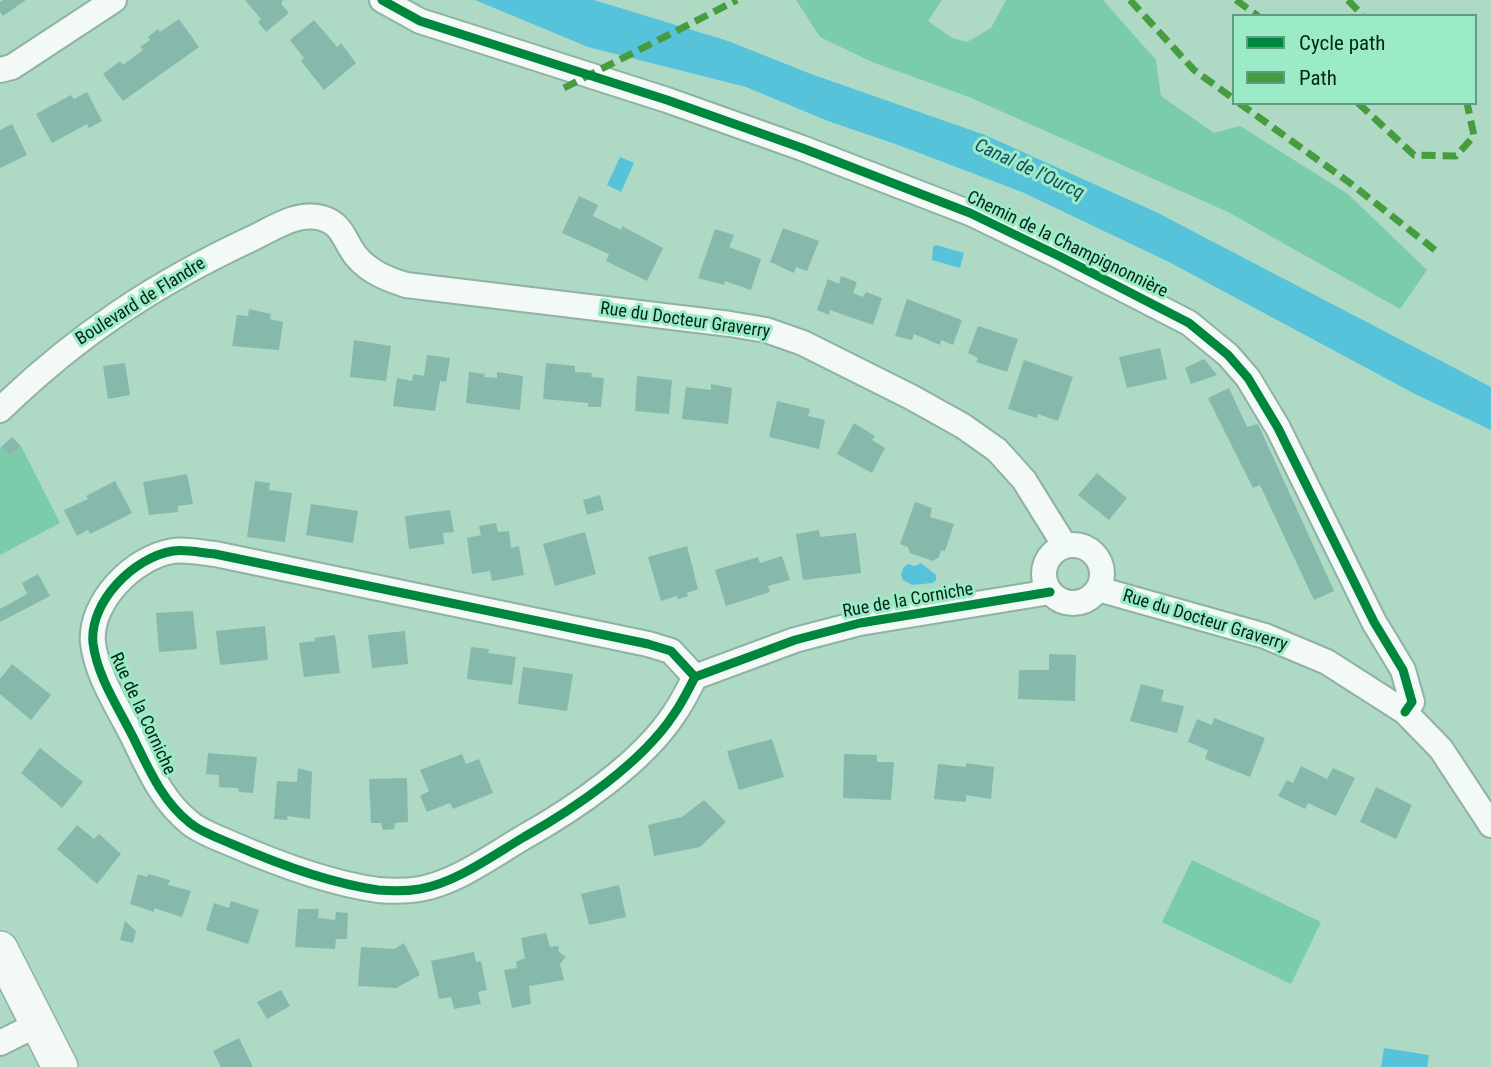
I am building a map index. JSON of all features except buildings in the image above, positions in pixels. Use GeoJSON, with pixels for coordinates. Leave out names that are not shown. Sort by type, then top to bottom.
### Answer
{"type":"FeatureCollection","features":[{"type":"Feature","properties":{"kind":"main road"},"geometry":{"type":"LineString","coordinates":[[0,949],[60,1067]]}},
{"type":"Feature","properties":{"kind":"street"},"geometry":{"type":"LineString","coordinates":[[0,70],[12,67],[114,0]]}},
{"type":"Feature","properties":{"kind":"street","name":"Chemin de la Champignonnière"},"geometry":{"type":"LineString","coordinates":[[382,0],[421,21],[667,100],[802,148],[970,214],[1189,323],[1234,362],[1248,378],[1278,428],[1374,622],[1403,670],[1412,702],[1405,712]]}},
{"type":"Feature","properties":{"kind":"street","name":"Rue du Docteur Graverry"},"geometry":{"type":"LineString","coordinates":[[297,217],[320,217],[336,224],[356,256],[372,271],[406,285],[730,324],[766,330],[803,343],[911,397],[963,426],[997,450],[1024,481],[1065,546]]}},
{"type":"Feature","properties":{"kind":"street","name":"Boulevard de Flandre"},"geometry":{"type":"LineString","coordinates":[[0,410],[68,349],[109,318],[196,265],[297,217]]}},
{"type":"Feature","properties":{"kind":"street"},"geometry":{"type":"LineString","coordinates":[[1081,545],[1091,551],[1098,560],[1101,579],[1098,589],[1078,604],[1063,602],[1049,592],[1043,577],[1050,555],[1065,546],[1081,545]]}},
{"type":"Feature","properties":{"kind":"street","name":"Rue de la Corniche"},"geometry":{"type":"LineString","coordinates":[[695,677],[671,651],[648,644],[215,554],[175,551],[149,558],[131,570],[110,591],[98,615],[93,641],[99,670],[164,798],[191,824],[267,859],[339,881],[380,890],[420,889],[459,875],[566,813],[604,785],[674,716],[695,677],[795,640],[860,622],[1049,592]]}},
{"type":"Feature","properties":{"kind":"street","name":"Rue du Docteur Graverry"},"geometry":{"type":"LineString","coordinates":[[1098,589],[1265,636],[1326,662],[1405,712],[1441,749],[1491,825]]}},
{"type":"Feature","properties":{"kind":"street"},"geometry":{"type":"LineString","coordinates":[[0,1043],[38,1024]]}},
{"type":"Feature","properties":{"kind":"green space"},"geometry":{"type":"Polygon","coordinates":[[[796,0],[942,0],[928,21],[952,38],[967,42],[991,28],[1006,0],[1103,0],[1156,60],[1161,96],[1214,133],[1240,126],[1348,194],[1427,270],[1400,309],[1228,212],[969,97],[872,62],[820,37],[796,0]]]}},
{"type":"Feature","properties":{"kind":"green space"},"geometry":{"type":"Polygon","coordinates":[[[21,446],[60,523],[0,555],[0,448],[10,456],[21,446]]]}},
{"type":"Feature","properties":{"kind":"green space"},"geometry":{"type":"Polygon","coordinates":[[[1192,860],[1321,922],[1291,984],[1162,922],[1192,860]]]}},
{"type":"Feature","properties":{"kind":"water","name":"Canal de l'Ourcq"},"geometry":{"type":"Polygon","coordinates":[[[475,0],[594,0],[728,41],[811,74],[985,135],[1156,212],[1491,387],[1491,430],[1415,394],[1169,262],[1022,192],[828,121],[746,87],[588,47],[475,0]]]}},
{"type":"Feature","properties":{"kind":"water"},"geometry":{"type":"Polygon","coordinates":[[[620,157],[634,163],[621,192],[607,185],[620,157]]]}},
{"type":"Feature","properties":{"kind":"water"},"geometry":{"type":"Polygon","coordinates":[[[936,245],[964,253],[960,268],[932,260],[933,247],[936,245]]]}},
{"type":"Feature","properties":{"kind":"water"},"geometry":{"type":"Polygon","coordinates":[[[921,563],[936,575],[933,583],[912,585],[903,580],[903,568],[908,564],[915,566],[921,563]]]}},
{"type":"Feature","properties":{"kind":"water"},"geometry":{"type":"Polygon","coordinates":[[[1384,1048],[1429,1055],[1427,1067],[1381,1067],[1384,1048]]]}},
{"type":"Feature","properties":{"kind":"marked path"},"geometry":{"type":"LineString","coordinates":[[564,88],[737,0]]}},
{"type":"Feature","properties":{"kind":"marked path"},"geometry":{"type":"LineString","coordinates":[[1130,0],[1194,70],[1232,98]]}},
{"type":"Feature","properties":{"kind":"marked path"},"geometry":{"type":"LineString","coordinates":[[1236,0],[1255,14]]}},
{"type":"Feature","properties":{"kind":"marked path"},"geometry":{"type":"LineString","coordinates":[[1348,0],[1361,14]]}},
{"type":"Feature","properties":{"kind":"marked path"},"geometry":{"type":"LineString","coordinates":[[1242,105],[1350,183],[1435,250]]}},
{"type":"Feature","properties":{"kind":"marked path"},"geometry":{"type":"LineString","coordinates":[[1360,105],[1414,155],[1456,156],[1474,136],[1467,105]]}},
{"type":"Feature","properties":{"kind":"cycle path"},"geometry":{"type":"LineString","coordinates":[[382,0],[420,21],[667,100],[802,148],[970,213],[1189,323],[1228,355],[1248,378],[1278,428],[1374,622],[1403,670],[1412,702],[1405,712]]}},
{"type":"Feature","properties":{"kind":"cycle path"},"geometry":{"type":"LineString","coordinates":[[695,677],[671,651],[648,644],[215,554],[189,551],[158,555],[129,572],[106,597],[94,628],[95,655],[109,691],[156,782],[171,804],[190,823],[215,837],[304,872],[359,887],[405,890],[434,886],[461,874],[585,799],[644,750],[680,705],[695,677],[795,640],[860,623],[1050,592]]}}]}
